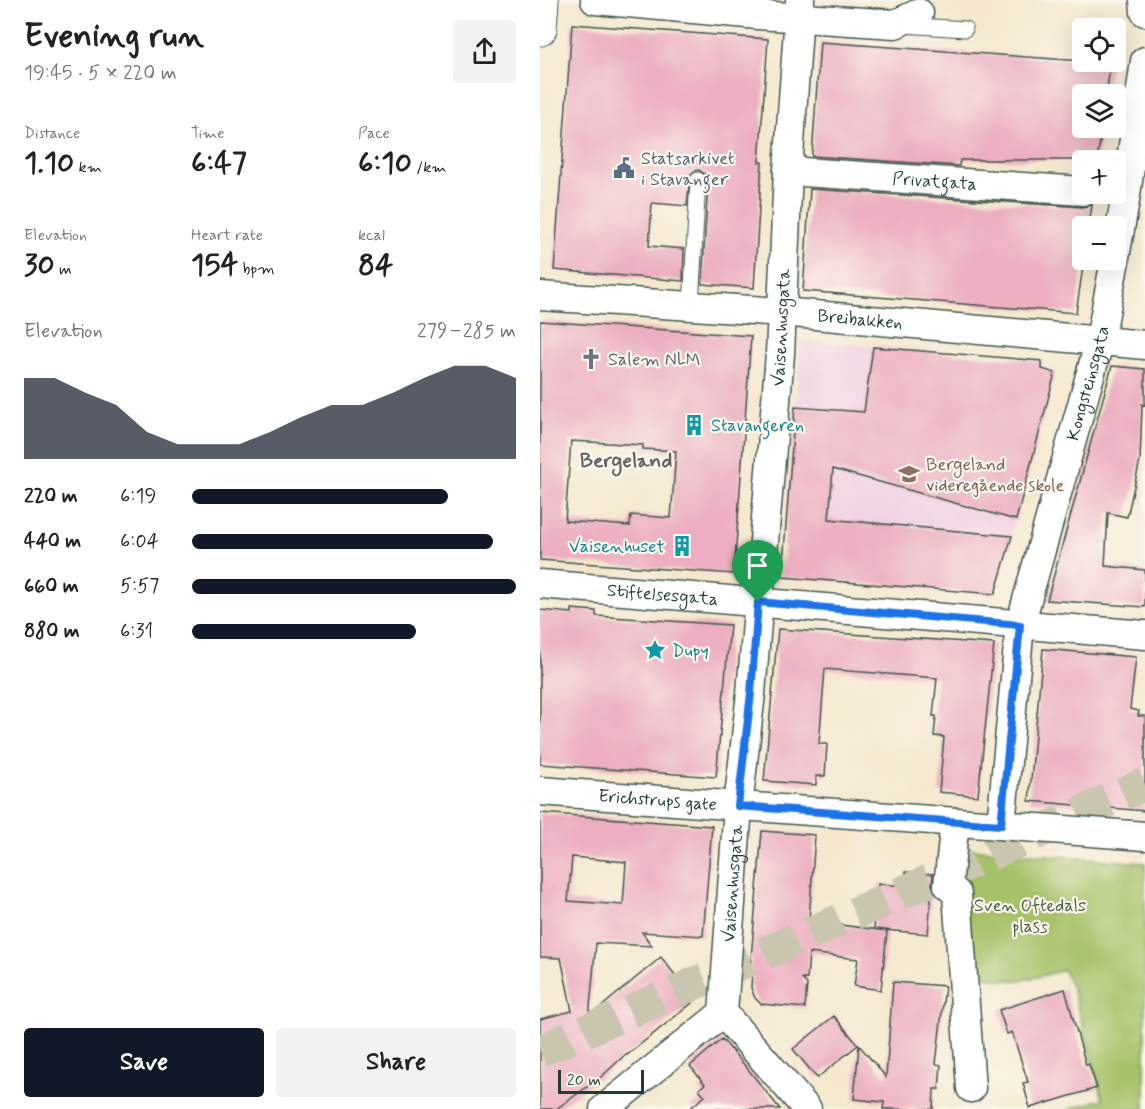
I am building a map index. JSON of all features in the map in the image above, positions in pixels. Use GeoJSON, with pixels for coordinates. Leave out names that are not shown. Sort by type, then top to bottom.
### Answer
{"type":"FeatureCollection","features":[{"type":"Feature","properties":{"kind":"street"},"geometry":{"type":"LineString","coordinates":[[540,29],[542,0]]}},
{"type":"Feature","properties":{"kind":"street"},"geometry":{"type":"LineString","coordinates":[[595,0],[911,12]]}},
{"type":"Feature","properties":{"kind":"street"},"geometry":{"type":"LineString","coordinates":[[1144,0],[1145,12]]}},
{"type":"Feature","properties":{"kind":"street","name":"Vaisenhusgata"},"geometry":{"type":"LineString","coordinates":[[723,1013],[738,806],[751,693],[783,312],[788,171],[800,9]]}},
{"type":"Feature","properties":{"kind":"street"},"geometry":{"type":"LineString","coordinates":[[1126,158],[1145,61]]}},
{"type":"Feature","properties":{"kind":"street","name":"Privatgata"},"geometry":{"type":"LineString","coordinates":[[788,171],[1072,191]]}},
{"type":"Feature","properties":{"kind":"street","name":"Kongsteinsgata"},"geometry":{"type":"LineString","coordinates":[[1001,825],[1020,625],[1100,340],[1113,270]]}},
{"type":"Feature","properties":{"kind":"street","name":"Breibakken"},"geometry":{"type":"LineString","coordinates":[[540,296],[783,312],[1145,345]]}},
{"type":"Feature","properties":{"kind":"street","name":"Stiftelsesgata"},"geometry":{"type":"LineString","coordinates":[[540,584],[1145,635]]}},
{"type":"Feature","properties":{"kind":"street","name":"Erichstrups gate"},"geometry":{"type":"LineString","coordinates":[[540,791],[1145,836]]}},
{"type":"Feature","properties":{"kind":"street"},"geometry":{"type":"LineString","coordinates":[[955,822],[948,885],[957,894],[971,1088]]}},
{"type":"Feature","properties":{"kind":"street"},"geometry":{"type":"LineString","coordinates":[[604,1109],[723,1013],[807,1109]]}},
{"type":"Feature","properties":{"kind":"lane"},"geometry":{"type":"LineString","coordinates":[[911,12],[965,29]]}},
{"type":"Feature","properties":{"kind":"lane"},"geometry":{"type":"LineString","coordinates":[[691,306],[698,180]]}},
{"type":"Feature","properties":{"kind":"shaded area","name":"Bergeland videregående skole"},"geometry":{"type":"Polygon","coordinates":[[[801,341],[1042,361],[1042,369],[1055,373],[995,594],[782,577],[801,341]]]}},
{"type":"Feature","properties":{"kind":"green space","name":"Sven Oftedals plass"},"geometry":{"type":"Polygon","coordinates":[[[959,848],[1145,863],[1145,1109],[1069,1109],[1103,1099],[1072,988],[1064,970],[1022,980],[1002,980],[981,973],[971,953],[959,848]]]}},
{"type":"Feature","properties":{"kind":"building","name":"Statsarkivet i Stavanger"},"geometry":{"type":"Polygon","coordinates":[[[572,24],[768,39],[759,162],[762,162],[754,288],[702,284],[708,181],[706,175],[699,170],[690,175],[687,206],[652,203],[649,246],[684,249],[683,281],[554,270],[572,24]]]}},
{"type":"Feature","properties":{"kind":"building"},"geometry":{"type":"Polygon","coordinates":[[[820,42],[1072,60],[1072,72],[1110,72],[1108,84],[1072,84],[1072,138],[1100,138],[1099,150],[1072,150],[1072,160],[960,160],[959,166],[812,156],[820,42]]]}},
{"type":"Feature","properties":{"kind":"building"},"geometry":{"type":"Polygon","coordinates":[[[810,189],[1082,207],[1092,205],[1090,216],[1072,216],[1072,270],[1082,270],[1076,313],[803,291],[810,189]]]}},
{"type":"Feature","properties":{"kind":"building"},"geometry":{"type":"Polygon","coordinates":[[[540,321],[751,336],[734,574],[540,560],[540,321]],[[571,441],[565,521],[630,526],[631,515],[671,518],[676,451],[643,449],[643,445],[571,441]]]}},
{"type":"Feature","properties":{"kind":"building","name":"Bergeland videregående skole"},"geometry":{"type":"Polygon","coordinates":[[[873,347],[1042,361],[1042,369],[1055,373],[1016,520],[833,469],[829,519],[1012,536],[995,594],[782,577],[795,407],[864,412],[873,347]]]}},
{"type":"Feature","properties":{"kind":"building"},"geometry":{"type":"Polygon","coordinates":[[[1112,366],[1145,369],[1145,405],[1142,404],[1140,461],[1127,517],[1108,513],[1105,566],[1145,570],[1145,607],[1047,600],[1112,366]]]}},
{"type":"Feature","properties":{"kind":"building"},"geometry":{"type":"Polygon","coordinates":[[[572,609],[596,611],[596,616],[730,625],[716,777],[540,764],[540,610],[572,613],[572,609]]]}},
{"type":"Feature","properties":{"kind":"building"},"geometry":{"type":"Polygon","coordinates":[[[778,629],[994,644],[978,796],[939,792],[944,737],[934,736],[936,716],[933,716],[937,678],[825,669],[819,744],[827,744],[825,776],[816,776],[816,785],[764,781],[778,629]]]}},
{"type":"Feature","properties":{"kind":"building"},"geometry":{"type":"Polygon","coordinates":[[[1043,649],[1136,657],[1130,709],[1139,711],[1138,716],[1145,716],[1145,811],[1029,801],[1043,649]]]}},
{"type":"Feature","properties":{"kind":"building"},"geometry":{"type":"Polygon","coordinates":[[[540,813],[712,826],[703,936],[642,932],[652,946],[596,943],[589,1017],[661,957],[695,1000],[690,999],[692,1003],[626,1054],[601,1077],[556,1109],[540,1109],[540,1019],[572,1011],[561,958],[540,957],[540,813]],[[572,857],[568,901],[623,905],[626,862],[572,857]]]}},
{"type":"Feature","properties":{"kind":"building"},"geometry":{"type":"Polygon","coordinates":[[[762,831],[815,835],[809,921],[887,931],[881,990],[854,986],[858,959],[809,953],[807,979],[802,979],[807,984],[805,1008],[761,1004],[755,998],[751,988],[752,971],[750,970],[762,831]]]}},
{"type":"Feature","properties":{"kind":"building"},"geometry":{"type":"Polygon","coordinates":[[[906,872],[933,874],[928,934],[874,929],[878,884],[905,886],[906,872]]]}},
{"type":"Feature","properties":{"kind":"building"},"geometry":{"type":"Polygon","coordinates":[[[893,982],[945,986],[936,1064],[941,1065],[939,1089],[934,1089],[933,1109],[883,1109],[884,1102],[854,1099],[859,1045],[886,1077],[893,982]]]}},
{"type":"Feature","properties":{"kind":"building"},"geometry":{"type":"Polygon","coordinates":[[[1065,989],[1086,1065],[1089,1064],[1097,1088],[1030,1108],[1023,1083],[1028,1082],[1012,1032],[1007,1034],[999,1010],[1065,989]]]}},
{"type":"Feature","properties":{"kind":"building"},"geometry":{"type":"Polygon","coordinates":[[[834,1016],[858,1045],[817,1078],[793,1049],[834,1016]]]}},
{"type":"Feature","properties":{"kind":"building"},"geometry":{"type":"Polygon","coordinates":[[[722,1039],[780,1109],[689,1109],[705,1096],[699,1089],[705,1084],[690,1066],[722,1039]]]}},
{"type":"Feature","properties":{"kind":"tunnel"},"geometry":{"type":"LineString","coordinates":[[540,1051],[975,861],[1145,784]]}},
{"type":"Feature","properties":{"kind":"place","name":"Statsarkivet i Stavanger"},"geometry":{"type":"Point","coordinates":[624,168]}},
{"type":"Feature","properties":{"kind":"place","name":"Salem NLM"},"geometry":{"type":"Point","coordinates":[591,359]}},
{"type":"Feature","properties":{"kind":"place","name":"Stavangeren"},"geometry":{"type":"Point","coordinates":[694,425]}},
{"type":"Feature","properties":{"kind":"place","name":"Bergeland videregående skole"},"geometry":{"type":"Point","coordinates":[909,474]}},
{"type":"Feature","properties":{"kind":"place","name":"Vaisenhuset"},"geometry":{"type":"Point","coordinates":[682,546]}},
{"type":"Feature","properties":{"kind":"place","name":"Dupy"},"geometry":{"type":"Point","coordinates":[655,650]}},
{"type":"Feature","properties":{"kind":"district","name":"Bergeland"},"geometry":{"type":"Point","coordinates":[626,460]}},
{"type":"Feature","properties":{"kind":"route"},"geometry":{"type":"LineString","coordinates":[[758,602],[1020,625],[1001,825],[738,806],[751,693],[758,602]]}}]}
